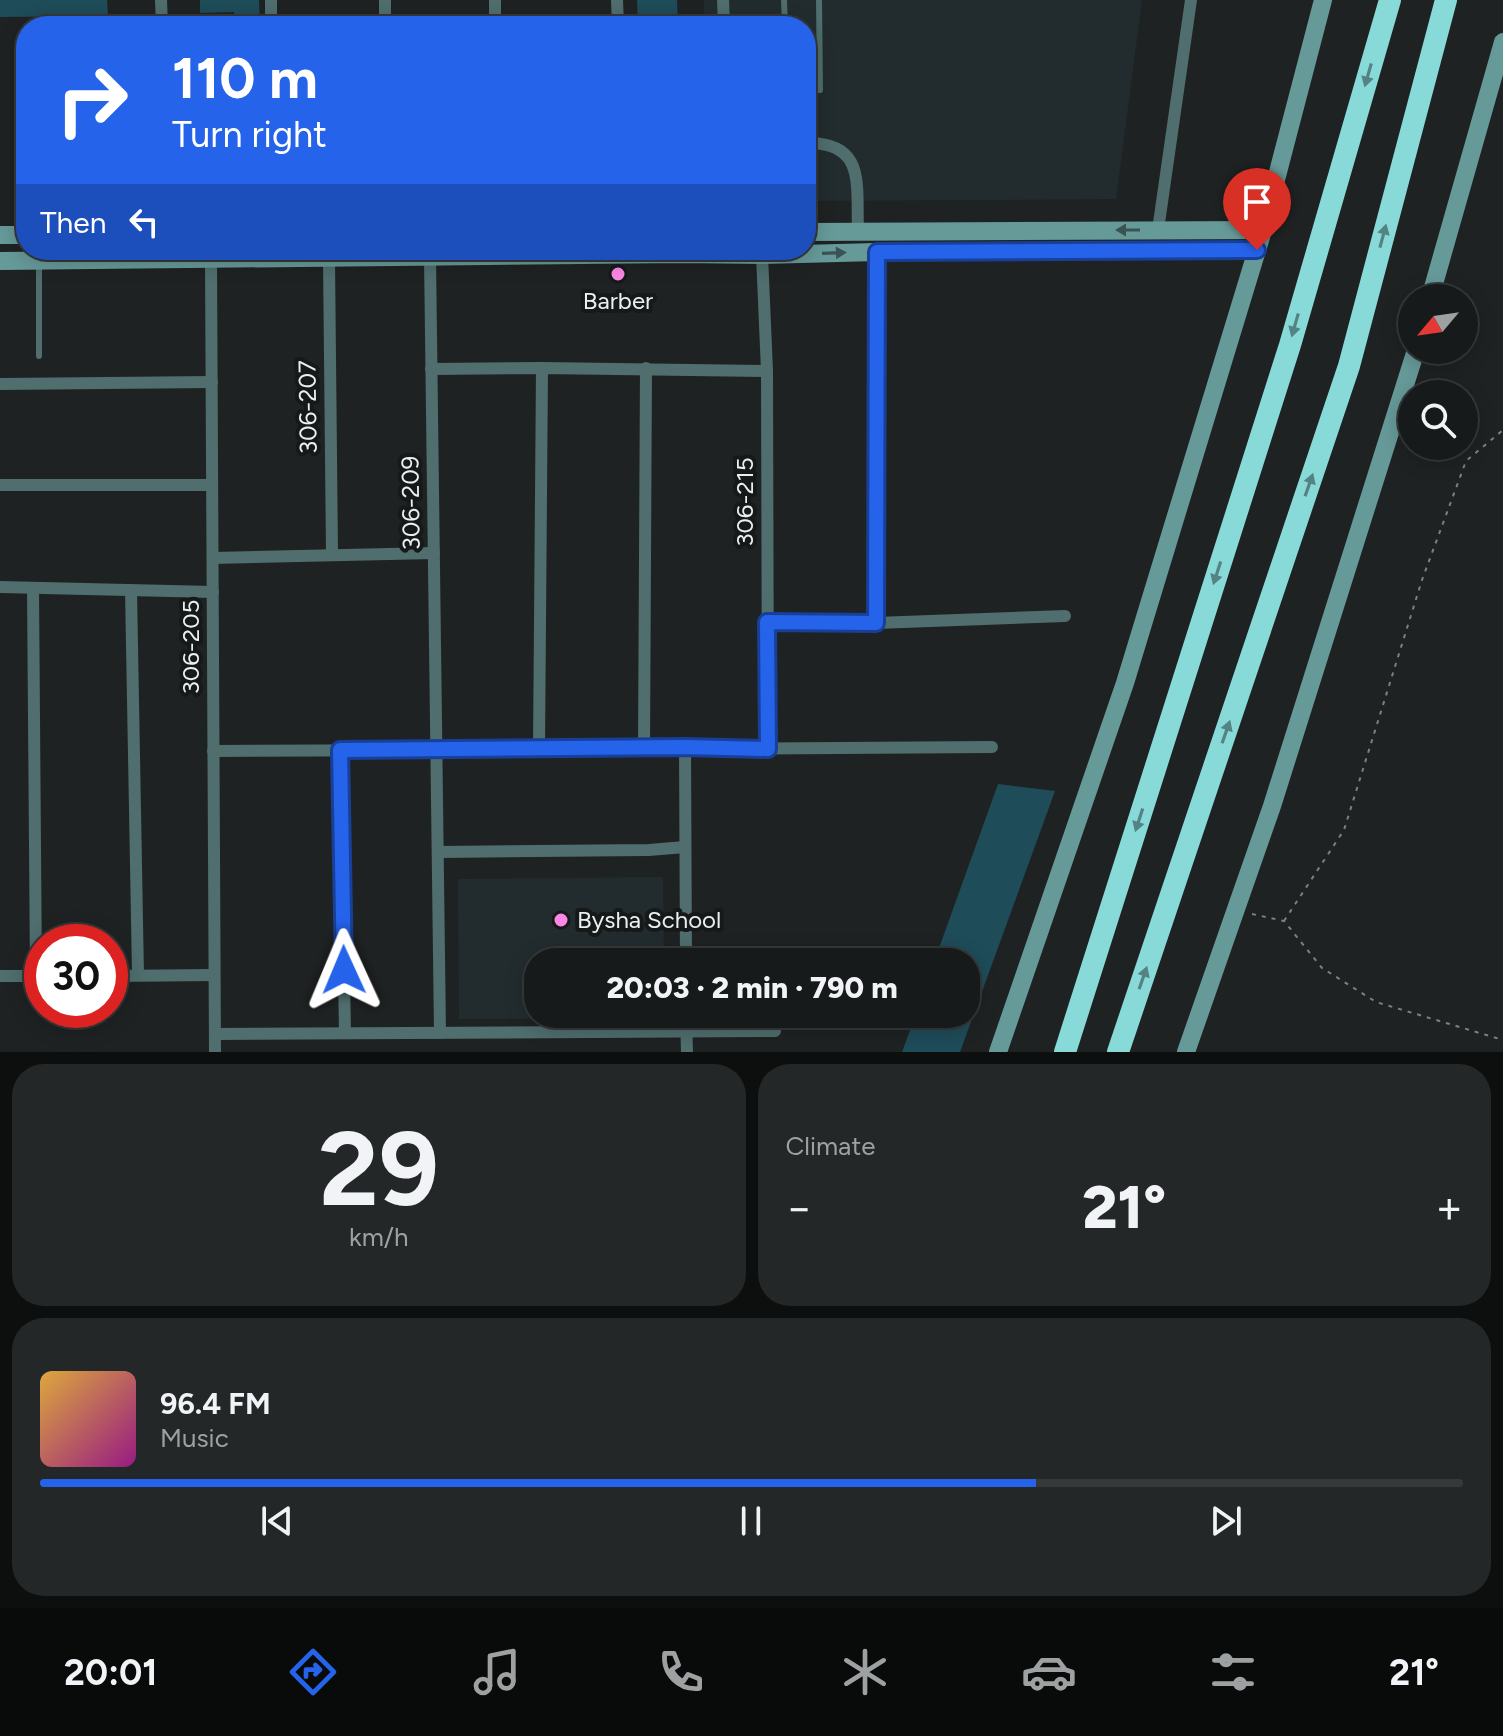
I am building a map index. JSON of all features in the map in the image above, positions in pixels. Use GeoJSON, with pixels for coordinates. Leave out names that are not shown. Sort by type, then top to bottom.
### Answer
{"type":"FeatureCollection","features":[{"type":"Feature","properties":{"kind":"highway"},"geometry":{"type":"LineString","coordinates":[[1065,1052],[1290,345],[1390,0]]}},
{"type":"Feature","properties":{"kind":"highway"},"geometry":{"type":"LineString","coordinates":[[1118,1052],[1349,366],[1446,0]]}},
{"type":"Feature","properties":{"kind":"street"},"geometry":{"type":"LineString","coordinates":[[1158,230],[1191,0]]}},
{"type":"Feature","properties":{"kind":"street"},"geometry":{"type":"LineString","coordinates":[[998,1052],[1125,683],[1257,250],[1323,0]]}},
{"type":"Feature","properties":{"kind":"street"},"geometry":{"type":"LineString","coordinates":[[1434,284],[1503,42]]}},
{"type":"Feature","properties":{"kind":"street"},"geometry":{"type":"LineString","coordinates":[[816,143],[835,146],[849,157],[856,169],[858,231]]}},
{"type":"Feature","properties":{"kind":"street"},"geometry":{"type":"LineString","coordinates":[[816,232],[1262,230]]}},
{"type":"Feature","properties":{"kind":"street"},"geometry":{"type":"LineString","coordinates":[[816,254],[1257,250]]}},
{"type":"Feature","properties":{"kind":"street"},"geometry":{"type":"LineString","coordinates":[[876,623],[877,252]]}},
{"type":"Feature","properties":{"kind":"street"},"geometry":{"type":"LineString","coordinates":[[0,261],[48,260]]}},
{"type":"Feature","properties":{"kind":"street","name":"306-205"},"geometry":{"type":"LineString","coordinates":[[211,260],[215,1052]]}},
{"type":"Feature","properties":{"kind":"street","name":"306-207"},"geometry":{"type":"LineString","coordinates":[[329,260],[332,555]]}},
{"type":"Feature","properties":{"kind":"street","name":"306-209"},"geometry":{"type":"LineString","coordinates":[[430,260],[440,1033]]}},
{"type":"Feature","properties":{"kind":"street","name":"306-215"},"geometry":{"type":"LineString","coordinates":[[762,260],[767,371],[768,749]]}},
{"type":"Feature","properties":{"kind":"street"},"geometry":{"type":"LineString","coordinates":[[1186,1052],[1272,806],[1412,364]]}},
{"type":"Feature","properties":{"kind":"street"},"geometry":{"type":"LineString","coordinates":[[539,748],[542,368]]}},
{"type":"Feature","properties":{"kind":"street"},"geometry":{"type":"LineString","coordinates":[[644,748],[646,368]]}},
{"type":"Feature","properties":{"kind":"street"},"geometry":{"type":"LineString","coordinates":[[431,369],[767,371]]}},
{"type":"Feature","properties":{"kind":"street"},"geometry":{"type":"LineString","coordinates":[[0,384],[212,382]]}},
{"type":"Feature","properties":{"kind":"street"},"geometry":{"type":"LineString","coordinates":[[0,485],[212,485]]}},
{"type":"Feature","properties":{"kind":"street"},"geometry":{"type":"LineString","coordinates":[[213,558],[434,553]]}},
{"type":"Feature","properties":{"kind":"street"},"geometry":{"type":"LineString","coordinates":[[0,587],[213,592]]}},
{"type":"Feature","properties":{"kind":"street"},"geometry":{"type":"LineString","coordinates":[[33,588],[38,924]]}},
{"type":"Feature","properties":{"kind":"street"},"geometry":{"type":"LineString","coordinates":[[131,590],[138,975]]}},
{"type":"Feature","properties":{"kind":"street"},"geometry":{"type":"LineString","coordinates":[[767,622],[876,623],[1065,616]]}},
{"type":"Feature","properties":{"kind":"street"},"geometry":{"type":"LineString","coordinates":[[685,747],[686,948]]}},
{"type":"Feature","properties":{"kind":"street"},"geometry":{"type":"LineString","coordinates":[[213,751],[992,747]]}},
{"type":"Feature","properties":{"kind":"street"},"geometry":{"type":"LineString","coordinates":[[340,750],[345,1033]]}},
{"type":"Feature","properties":{"kind":"street"},"geometry":{"type":"LineString","coordinates":[[438,852],[685,847]]}},
{"type":"Feature","properties":{"kind":"street"},"geometry":{"type":"LineString","coordinates":[[128,975],[214,975]]}},
{"type":"Feature","properties":{"kind":"street"},"geometry":{"type":"LineString","coordinates":[[0,976],[24,976]]}},
{"type":"Feature","properties":{"kind":"street"},"geometry":{"type":"LineString","coordinates":[[686,1031],[687,1052]]}},
{"type":"Feature","properties":{"kind":"street"},"geometry":{"type":"LineString","coordinates":[[215,1034],[775,1031]]}},
{"type":"Feature","properties":{"kind":"lane"},"geometry":{"type":"LineString","coordinates":[[816,90],[820,90],[819,0]]}},
{"type":"Feature","properties":{"kind":"lane"},"geometry":{"type":"LineString","coordinates":[[39,261],[39,356]]}},
{"type":"Feature","properties":{"kind":"path"},"geometry":{"type":"LineString","coordinates":[[1284,921],[1344,830],[1422,580],[1466,461],[1503,430]]}},
{"type":"Feature","properties":{"kind":"path"},"geometry":{"type":"LineString","coordinates":[[1236,910],[1284,921],[1322,968],[1376,1002],[1503,1040]]}},
{"type":"Feature","properties":{"kind":"shaded area"},"geometry":{"type":"Polygon","coordinates":[[[0,0],[107,0],[108,16],[0,17],[0,0]]]}},
{"type":"Feature","properties":{"kind":"shaded area"},"geometry":{"type":"Polygon","coordinates":[[[200,0],[259,0],[260,16],[234,16],[234,12],[200,13],[200,0]]]}},
{"type":"Feature","properties":{"kind":"shaded area"},"geometry":{"type":"Polygon","coordinates":[[[637,0],[677,0],[678,16],[638,16],[637,0]]]}},
{"type":"Feature","properties":{"kind":"shaded area"},"geometry":{"type":"Polygon","coordinates":[[[704,0],[1142,0],[1116,199],[816,201],[816,16],[704,16],[704,0]]]}},
{"type":"Feature","properties":{"kind":"shaded area"},"geometry":{"type":"Polygon","coordinates":[[[998,784],[1055,791],[980,997],[980,948],[939,948],[998,784]]]}},
{"type":"Feature","properties":{"kind":"shaded area","name":"Bysha School"},"geometry":{"type":"Polygon","coordinates":[[[663,877],[664,948],[524,948],[524,1019],[459,1019],[458,879],[663,877]]]}},
{"type":"Feature","properties":{"kind":"shaded area"},"geometry":{"type":"Polygon","coordinates":[[[911,1028],[969,1028],[960,1052],[902,1052],[911,1028]]]}},
{"type":"Feature","properties":{"kind":"place","name":"Barber"},"geometry":{"type":"Point","coordinates":[618,274]}},
{"type":"Feature","properties":{"kind":"place","name":"Bysha School"},"geometry":{"type":"Point","coordinates":[561,920]}},
{"type":"Feature","properties":{"kind":"route"},"geometry":{"type":"LineString","coordinates":[[344,970],[340,750],[768,749],[767,622],[876,623],[877,252],[1257,250]]}}]}
